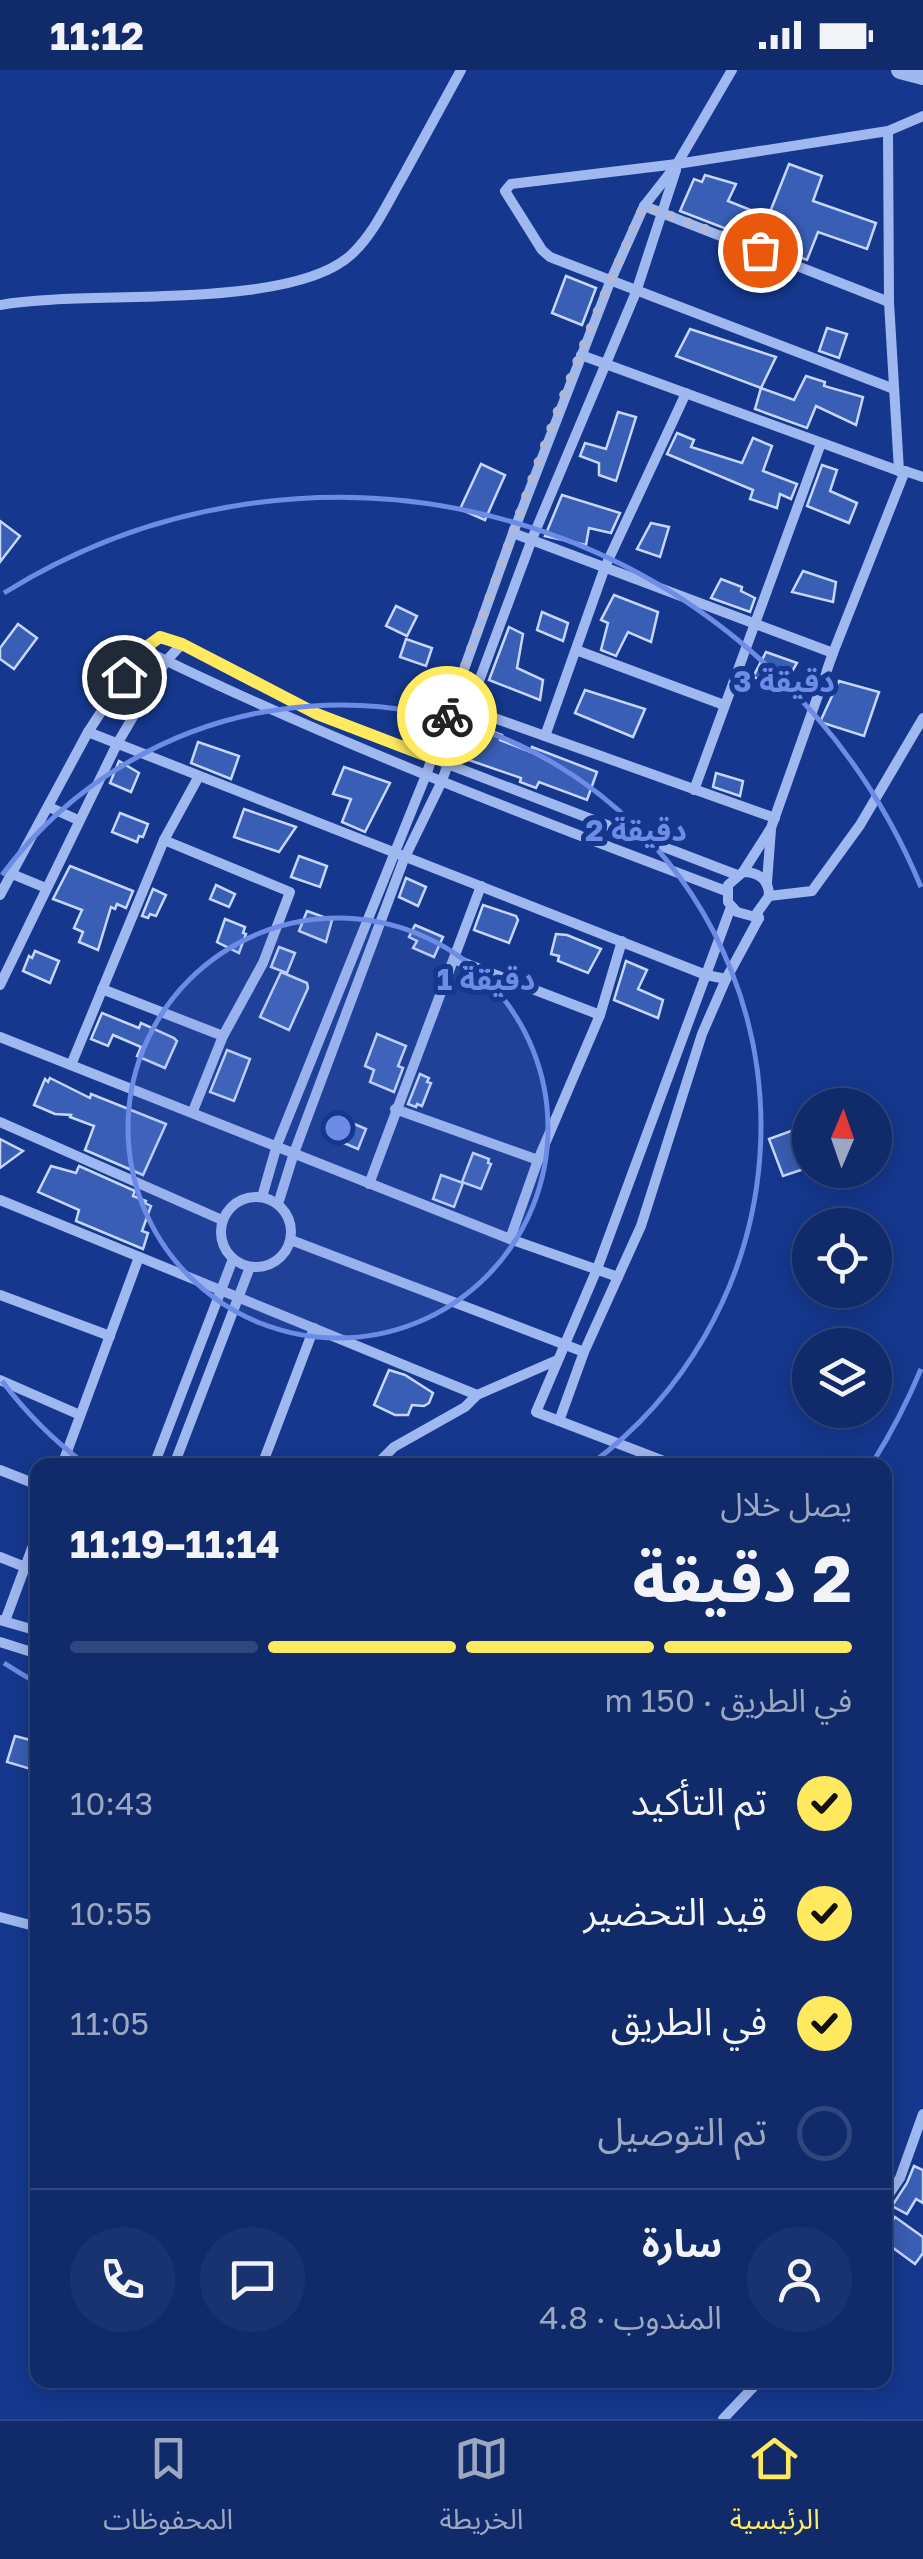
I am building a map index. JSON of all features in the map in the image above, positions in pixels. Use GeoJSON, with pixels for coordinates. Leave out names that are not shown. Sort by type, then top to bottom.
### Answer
{"type":"FeatureCollection","features":[{"type":"Feature","properties":{"kind":"street"},"geometry":{"type":"LineString","coordinates":[[0,305],[51,298],[236,291],[294,281],[334,266],[348,258],[372,231],[460,70]]}},
{"type":"Feature","properties":{"kind":"street"},"geometry":{"type":"LineString","coordinates":[[262,1197],[277,1145],[426,775],[513,533],[610,282],[644,206],[677,164],[732,70]]}},
{"type":"Feature","properties":{"kind":"street"},"geometry":{"type":"LineString","coordinates":[[900,70],[923,76]]}},
{"type":"Feature","properties":{"kind":"street"},"geometry":{"type":"LineString","coordinates":[[894,388],[550,258],[506,198],[506,188],[512,184],[677,164],[888,130],[923,116]]}},
{"type":"Feature","properties":{"kind":"street"},"geometry":{"type":"LineString","coordinates":[[726,892],[773,823],[902,471],[889,302],[888,130]]}},
{"type":"Feature","properties":{"kind":"street"},"geometry":{"type":"LineString","coordinates":[[278,1204],[404,859],[441,783],[532,539],[636,292],[677,164]]}},
{"type":"Feature","properties":{"kind":"street"},"geometry":{"type":"LineString","coordinates":[[644,206],[889,302]]}},
{"type":"Feature","properties":{"kind":"street"},"geometry":{"type":"LineString","coordinates":[[581,355],[923,477]]}},
{"type":"Feature","properties":{"kind":"street"},"geometry":{"type":"LineString","coordinates":[[545,736],[605,567],[686,393]]}},
{"type":"Feature","properties":{"kind":"street"},"geometry":{"type":"LineString","coordinates":[[694,790],[821,443]]}},
{"type":"Feature","properties":{"kind":"street"},"geometry":{"type":"LineString","coordinates":[[513,533],[833,654]]}},
{"type":"Feature","properties":{"kind":"street"},"geometry":{"type":"LineString","coordinates":[[0,896],[88,732],[142,650],[160,637],[182,644],[317,714],[740,874],[756,874],[767,883]]}},
{"type":"Feature","properties":{"kind":"street"},"geometry":{"type":"LineString","coordinates":[[0,985],[117,744],[166,662],[182,644]]}},
{"type":"Feature","properties":{"kind":"street"},"geometry":{"type":"LineString","coordinates":[[142,650],[441,783],[726,892]]}},
{"type":"Feature","properties":{"kind":"street"},"geometry":{"type":"LineString","coordinates":[[576,650],[724,705]]}},
{"type":"Feature","properties":{"kind":"street"},"geometry":{"type":"LineString","coordinates":[[469,709],[694,790],[773,823]]}},
{"type":"Feature","properties":{"kind":"street"},"geometry":{"type":"LineString","coordinates":[[559,1421],[584,1352],[641,1226],[702,1034],[726,978],[759,918],[757,912],[769,896],[812,890],[860,825],[923,718]]}},
{"type":"Feature","properties":{"kind":"street"},"geometry":{"type":"LineString","coordinates":[[88,732],[404,859],[706,975],[726,978]]}},
{"type":"Feature","properties":{"kind":"street"},"geometry":{"type":"LineString","coordinates":[[71,1064],[164,840],[199,776]]}},
{"type":"Feature","properties":{"kind":"street"},"geometry":{"type":"LineString","coordinates":[[48,807],[78,820]]}},
{"type":"Feature","properties":{"kind":"street"},"geometry":{"type":"LineString","coordinates":[[769,896],[773,823]]}},
{"type":"Feature","properties":{"kind":"street"},"geometry":{"type":"LineString","coordinates":[[164,840],[290,892],[263,963],[224,1036],[193,1111]]}},
{"type":"Feature","properties":{"kind":"street"},"geometry":{"type":"LineString","coordinates":[[12,874],[46,888]]}},
{"type":"Feature","properties":{"kind":"street"},"geometry":{"type":"LineString","coordinates":[[369,1184],[481,886]]}},
{"type":"Feature","properties":{"kind":"street"},"geometry":{"type":"LineString","coordinates":[[656,1458],[536,1412],[596,1269],[731,907],[726,892]]}},
{"type":"Feature","properties":{"kind":"street"},"geometry":{"type":"LineString","coordinates":[[731,907],[759,918]]}},
{"type":"Feature","properties":{"kind":"street"},"geometry":{"type":"LineString","coordinates":[[510,1239],[538,1160],[600,1016],[622,942]]}},
{"type":"Feature","properties":{"kind":"street"},"geometry":{"type":"LineString","coordinates":[[0,954],[12,960]]}},
{"type":"Feature","properties":{"kind":"street"},"geometry":{"type":"LineString","coordinates":[[454,959],[600,1016]]}},
{"type":"Feature","properties":{"kind":"street"},"geometry":{"type":"LineString","coordinates":[[102,989],[224,1036]]}},
{"type":"Feature","properties":{"kind":"street"},"geometry":{"type":"LineString","coordinates":[[0,1037],[510,1239],[618,1277]]}},
{"type":"Feature","properties":{"kind":"street"},"geometry":{"type":"LineString","coordinates":[[395,1109],[538,1160]]}},
{"type":"Feature","properties":{"kind":"street"},"geometry":{"type":"LineString","coordinates":[[0,1122],[222,1220]]}},
{"type":"Feature","properties":{"kind":"street"},"geometry":{"type":"LineString","coordinates":[[262,1197],[278,1204],[289,1218],[291,1240],[288,1250],[272,1264],[250,1267],[233,1260],[224,1248],[222,1220],[238,1201],[262,1197]]}},
{"type":"Feature","properties":{"kind":"street"},"geometry":{"type":"LineString","coordinates":[[0,1200],[477,1394]]}},
{"type":"Feature","properties":{"kind":"street"},"geometry":{"type":"LineString","coordinates":[[291,1240],[584,1352]]}},
{"type":"Feature","properties":{"kind":"street"},"geometry":{"type":"LineString","coordinates":[[65,1458],[139,1257]]}},
{"type":"Feature","properties":{"kind":"street"},"geometry":{"type":"LineString","coordinates":[[157,1458],[233,1260]]}},
{"type":"Feature","properties":{"kind":"street"},"geometry":{"type":"LineString","coordinates":[[177,1458],[250,1267]]}},
{"type":"Feature","properties":{"kind":"street"},"geometry":{"type":"LineString","coordinates":[[0,1295],[110,1336]]}},
{"type":"Feature","properties":{"kind":"street"},"geometry":{"type":"LineString","coordinates":[[265,1458],[314,1328]]}},
{"type":"Feature","properties":{"kind":"street"},"geometry":{"type":"LineString","coordinates":[[383,1458],[394,1447],[465,1407],[477,1394],[555,1362]]}},
{"type":"Feature","properties":{"kind":"street"},"geometry":{"type":"LineString","coordinates":[[0,1380],[80,1416]]}},
{"type":"Feature","properties":{"kind":"street"},"geometry":{"type":"LineString","coordinates":[[0,1470],[30,1482]]}},
{"type":"Feature","properties":{"kind":"street"},"geometry":{"type":"LineString","coordinates":[[30,1552],[2,1621],[30,1630]]}},
{"type":"Feature","properties":{"kind":"street"},"geometry":{"type":"LineString","coordinates":[[0,1557],[24,1567]]}},
{"type":"Feature","properties":{"kind":"street"},"geometry":{"type":"LineString","coordinates":[[0,1642],[30,1651]]}},
{"type":"Feature","properties":{"kind":"street"},"geometry":{"type":"LineString","coordinates":[[0,1916],[30,1924]]}},
{"type":"Feature","properties":{"kind":"street"},"geometry":{"type":"LineString","coordinates":[[892,2190],[923,2114]]}},
{"type":"Feature","properties":{"kind":"street"},"geometry":{"type":"LineString","coordinates":[[723,2419],[752,2388]]}},
{"type":"Feature","properties":{"kind":"building"},"geometry":{"type":"Polygon","coordinates":[[[789,164],[822,176],[813,201],[876,223],[867,249],[818,232],[807,260],[680,211],[694,179],[702,182],[705,175],[736,184],[728,201],[768,217],[789,164]]]}},
{"type":"Feature","properties":{"kind":"building"},"geometry":{"type":"Polygon","coordinates":[[[566,276],[596,288],[582,325],[552,313],[566,276]]]}},
{"type":"Feature","properties":{"kind":"building"},"geometry":{"type":"Polygon","coordinates":[[[827,328],[847,334],[839,358],[819,351],[827,328]]]}},
{"type":"Feature","properties":{"kind":"building"},"geometry":{"type":"Polygon","coordinates":[[[690,329],[776,357],[761,388],[676,356],[690,329]]]}},
{"type":"Feature","properties":{"kind":"building"},"geometry":{"type":"Polygon","coordinates":[[[806,376],[825,382],[824,386],[863,397],[856,425],[816,406],[807,428],[755,409],[761,388],[794,400],[806,376]]]}},
{"type":"Feature","properties":{"kind":"building"},"geometry":{"type":"Polygon","coordinates":[[[618,412],[636,417],[616,481],[599,475],[599,463],[580,456],[585,443],[606,449],[618,412]]]}},
{"type":"Feature","properties":{"kind":"building"},"geometry":{"type":"Polygon","coordinates":[[[677,433],[694,440],[691,447],[742,463],[753,438],[772,446],[763,471],[797,484],[791,499],[780,494],[777,508],[750,499],[753,490],[667,454],[677,433]]]}},
{"type":"Feature","properties":{"kind":"building"},"geometry":{"type":"Polygon","coordinates":[[[481,464],[505,475],[485,520],[460,509],[481,464]]]}},
{"type":"Feature","properties":{"kind":"building"},"geometry":{"type":"Polygon","coordinates":[[[822,465],[837,470],[830,491],[857,503],[849,523],[807,506],[822,465]]]}},
{"type":"Feature","properties":{"kind":"building"},"geometry":{"type":"Polygon","coordinates":[[[562,495],[620,513],[611,533],[589,528],[586,545],[545,536],[562,495]]]}},
{"type":"Feature","properties":{"kind":"building"},"geometry":{"type":"Polygon","coordinates":[[[0,521],[20,536],[0,562],[0,521]]]}},
{"type":"Feature","properties":{"kind":"building"},"geometry":{"type":"Polygon","coordinates":[[[651,523],[669,527],[660,557],[637,549],[651,523]]]}},
{"type":"Feature","properties":{"kind":"building"},"geometry":{"type":"Polygon","coordinates":[[[803,571],[836,582],[833,602],[792,592],[803,571]]]}},
{"type":"Feature","properties":{"kind":"building"},"geometry":{"type":"Polygon","coordinates":[[[721,579],[742,587],[741,591],[755,598],[750,612],[711,598],[721,579]]]}},
{"type":"Feature","properties":{"kind":"building"},"geometry":{"type":"Polygon","coordinates":[[[614,595],[658,612],[651,642],[628,632],[616,656],[601,650],[608,623],[601,620],[614,595]]]}},
{"type":"Feature","properties":{"kind":"building"},"geometry":{"type":"Polygon","coordinates":[[[396,606],[417,616],[407,636],[386,626],[396,606]]]}},
{"type":"Feature","properties":{"kind":"building"},"geometry":{"type":"Polygon","coordinates":[[[542,612],[568,623],[563,641],[537,630],[542,612]]]}},
{"type":"Feature","properties":{"kind":"building"},"geometry":{"type":"Polygon","coordinates":[[[18,624],[37,638],[14,669],[0,659],[0,648],[18,624]]]}},
{"type":"Feature","properties":{"kind":"building"},"geometry":{"type":"Polygon","coordinates":[[[509,627],[523,634],[517,668],[543,680],[540,700],[489,680],[509,627]]]}},
{"type":"Feature","properties":{"kind":"building"},"geometry":{"type":"Polygon","coordinates":[[[406,639],[432,648],[426,666],[400,657],[406,639]]]}},
{"type":"Feature","properties":{"kind":"building"},"geometry":{"type":"Polygon","coordinates":[[[766,652],[797,663],[783,687],[753,677],[766,652]]]}},
{"type":"Feature","properties":{"kind":"building"},"geometry":{"type":"Polygon","coordinates":[[[839,681],[879,692],[864,736],[820,722],[839,681]]]}},
{"type":"Feature","properties":{"kind":"building"},"geometry":{"type":"Polygon","coordinates":[[[585,690],[645,709],[633,737],[575,713],[585,690]]]}},
{"type":"Feature","properties":{"kind":"building"},"geometry":{"type":"Polygon","coordinates":[[[472,724],[531,752],[532,747],[597,772],[587,800],[539,782],[536,788],[520,782],[521,778],[460,757],[472,724]]]}},
{"type":"Feature","properties":{"kind":"building"},"geometry":{"type":"Polygon","coordinates":[[[198,742],[239,756],[231,779],[191,763],[198,742]]]}},
{"type":"Feature","properties":{"kind":"building"},"geometry":{"type":"Polygon","coordinates":[[[119,761],[139,773],[131,792],[110,783],[119,761]]]}},
{"type":"Feature","properties":{"kind":"building"},"geometry":{"type":"Polygon","coordinates":[[[344,767],[390,783],[365,832],[342,822],[351,799],[333,794],[344,767]]]}},
{"type":"Feature","properties":{"kind":"building"},"geometry":{"type":"Polygon","coordinates":[[[716,773],[743,781],[740,796],[713,787],[716,773]]]}},
{"type":"Feature","properties":{"kind":"building"},"geometry":{"type":"Polygon","coordinates":[[[244,809],[296,827],[279,852],[234,837],[244,809]]]}},
{"type":"Feature","properties":{"kind":"building"},"geometry":{"type":"Polygon","coordinates":[[[120,813],[148,824],[137,842],[112,832],[120,813]]]}},
{"type":"Feature","properties":{"kind":"building"},"geometry":{"type":"Polygon","coordinates":[[[299,856],[327,866],[320,887],[291,877],[299,856]]]}},
{"type":"Feature","properties":{"kind":"building"},"geometry":{"type":"Polygon","coordinates":[[[70,866],[133,891],[126,908],[117,904],[115,909],[111,907],[98,950],[79,942],[83,932],[74,928],[82,910],[53,899],[70,866]]]}},
{"type":"Feature","properties":{"kind":"building"},"geometry":{"type":"Polygon","coordinates":[[[406,878],[426,887],[418,906],[399,897],[406,878]]]}},
{"type":"Feature","properties":{"kind":"building"},"geometry":{"type":"Polygon","coordinates":[[[216,885],[235,894],[229,907],[210,899],[216,885]]]}},
{"type":"Feature","properties":{"kind":"building"},"geometry":{"type":"Polygon","coordinates":[[[153,889],[166,895],[156,916],[150,914],[148,918],[142,916],[153,889]]]}},
{"type":"Feature","properties":{"kind":"building"},"geometry":{"type":"Polygon","coordinates":[[[483,905],[516,916],[509,943],[474,930],[483,905]]]}},
{"type":"Feature","properties":{"kind":"building"},"geometry":{"type":"Polygon","coordinates":[[[307,911],[332,920],[326,942],[299,931],[307,911]]]}},
{"type":"Feature","properties":{"kind":"building"},"geometry":{"type":"Polygon","coordinates":[[[225,919],[245,927],[239,953],[217,942],[225,919]]]}},
{"type":"Feature","properties":{"kind":"building"},"geometry":{"type":"Polygon","coordinates":[[[415,925],[443,937],[434,957],[413,948],[417,941],[409,937],[415,925]]]}},
{"type":"Feature","properties":{"kind":"building"},"geometry":{"type":"Polygon","coordinates":[[[556,934],[601,949],[588,973],[558,961],[559,956],[551,954],[556,934]]]}},
{"type":"Feature","properties":{"kind":"building"},"geometry":{"type":"Polygon","coordinates":[[[279,947],[295,953],[287,973],[271,967],[279,947]]]}},
{"type":"Feature","properties":{"kind":"building"},"geometry":{"type":"Polygon","coordinates":[[[35,951],[59,961],[50,983],[23,971],[35,951]]]}},
{"type":"Feature","properties":{"kind":"building"},"geometry":{"type":"Polygon","coordinates":[[[626,961],[647,970],[638,989],[663,1000],[658,1018],[614,1000],[626,961]]]}},
{"type":"Feature","properties":{"kind":"building"},"geometry":{"type":"Polygon","coordinates":[[[281,972],[307,983],[308,988],[289,1030],[260,1017],[281,972]]]}},
{"type":"Feature","properties":{"kind":"building"},"geometry":{"type":"Polygon","coordinates":[[[102,1013],[139,1028],[141,1023],[174,1038],[177,1041],[165,1068],[137,1056],[141,1047],[113,1035],[108,1046],[91,1039],[102,1013]]]}},
{"type":"Feature","properties":{"kind":"building"},"geometry":{"type":"Polygon","coordinates":[[[377,1034],[406,1046],[394,1092],[370,1082],[374,1070],[365,1066],[377,1034]]]}},
{"type":"Feature","properties":{"kind":"building"},"geometry":{"type":"Polygon","coordinates":[[[227,1050],[250,1059],[234,1101],[210,1092],[227,1050]]]}},
{"type":"Feature","properties":{"kind":"building"},"geometry":{"type":"Polygon","coordinates":[[[420,1074],[431,1083],[422,1106],[416,1107],[408,1104],[420,1074]]]}},
{"type":"Feature","properties":{"kind":"building"},"geometry":{"type":"Polygon","coordinates":[[[50,1078],[90,1098],[91,1094],[166,1124],[143,1175],[85,1150],[94,1126],[34,1105],[45,1079],[48,1082],[50,1078]]]}},
{"type":"Feature","properties":{"kind":"building"},"geometry":{"type":"Polygon","coordinates":[[[340,1118],[366,1129],[358,1149],[332,1138],[340,1118]]]}},
{"type":"Feature","properties":{"kind":"building"},"geometry":{"type":"Polygon","coordinates":[[[792,1131],[792,1173],[783,1176],[769,1139],[792,1131]]]}},
{"type":"Feature","properties":{"kind":"building"},"geometry":{"type":"Polygon","coordinates":[[[0,1139],[23,1151],[0,1168],[0,1139]]]}},
{"type":"Feature","properties":{"kind":"building"},"geometry":{"type":"Polygon","coordinates":[[[473,1153],[489,1159],[491,1164],[481,1189],[462,1182],[473,1153]]]}},
{"type":"Feature","properties":{"kind":"building"},"geometry":{"type":"Polygon","coordinates":[[[51,1166],[76,1173],[79,1166],[135,1191],[133,1196],[151,1206],[142,1231],[148,1233],[143,1249],[76,1221],[79,1210],[38,1192],[51,1166]]]}},
{"type":"Feature","properties":{"kind":"building"},"geometry":{"type":"Polygon","coordinates":[[[441,1175],[463,1183],[454,1207],[433,1199],[441,1175]]]}},
{"type":"Feature","properties":{"kind":"building"},"geometry":{"type":"Polygon","coordinates":[[[389,1370],[433,1393],[429,1403],[412,1405],[408,1415],[395,1415],[374,1405],[389,1370]]]}},
{"type":"Feature","properties":{"kind":"building"},"geometry":{"type":"Polygon","coordinates":[[[15,1736],[30,1740],[30,1769],[7,1762],[15,1736]]]}},
{"type":"Feature","properties":{"kind":"building"},"geometry":{"type":"Polygon","coordinates":[[[914,2166],[923,2170],[923,2203],[916,2199],[907,2214],[892,2206],[914,2166]]]}},
{"type":"Feature","properties":{"kind":"building"},"geometry":{"type":"Polygon","coordinates":[[[895,2217],[923,2237],[923,2253],[915,2264],[892,2247],[895,2217]]]}},
{"type":"Feature","properties":{"kind":"way so far"},"geometry":{"type":"LineString","coordinates":[[447,716],[513,533],[610,282],[644,206],[760,250]]}},
{"type":"Feature","properties":{"kind":"route"},"geometry":{"type":"LineString","coordinates":[[124,677],[142,650],[160,637],[182,644],[317,714],[432,758],[447,716]]}}]}
